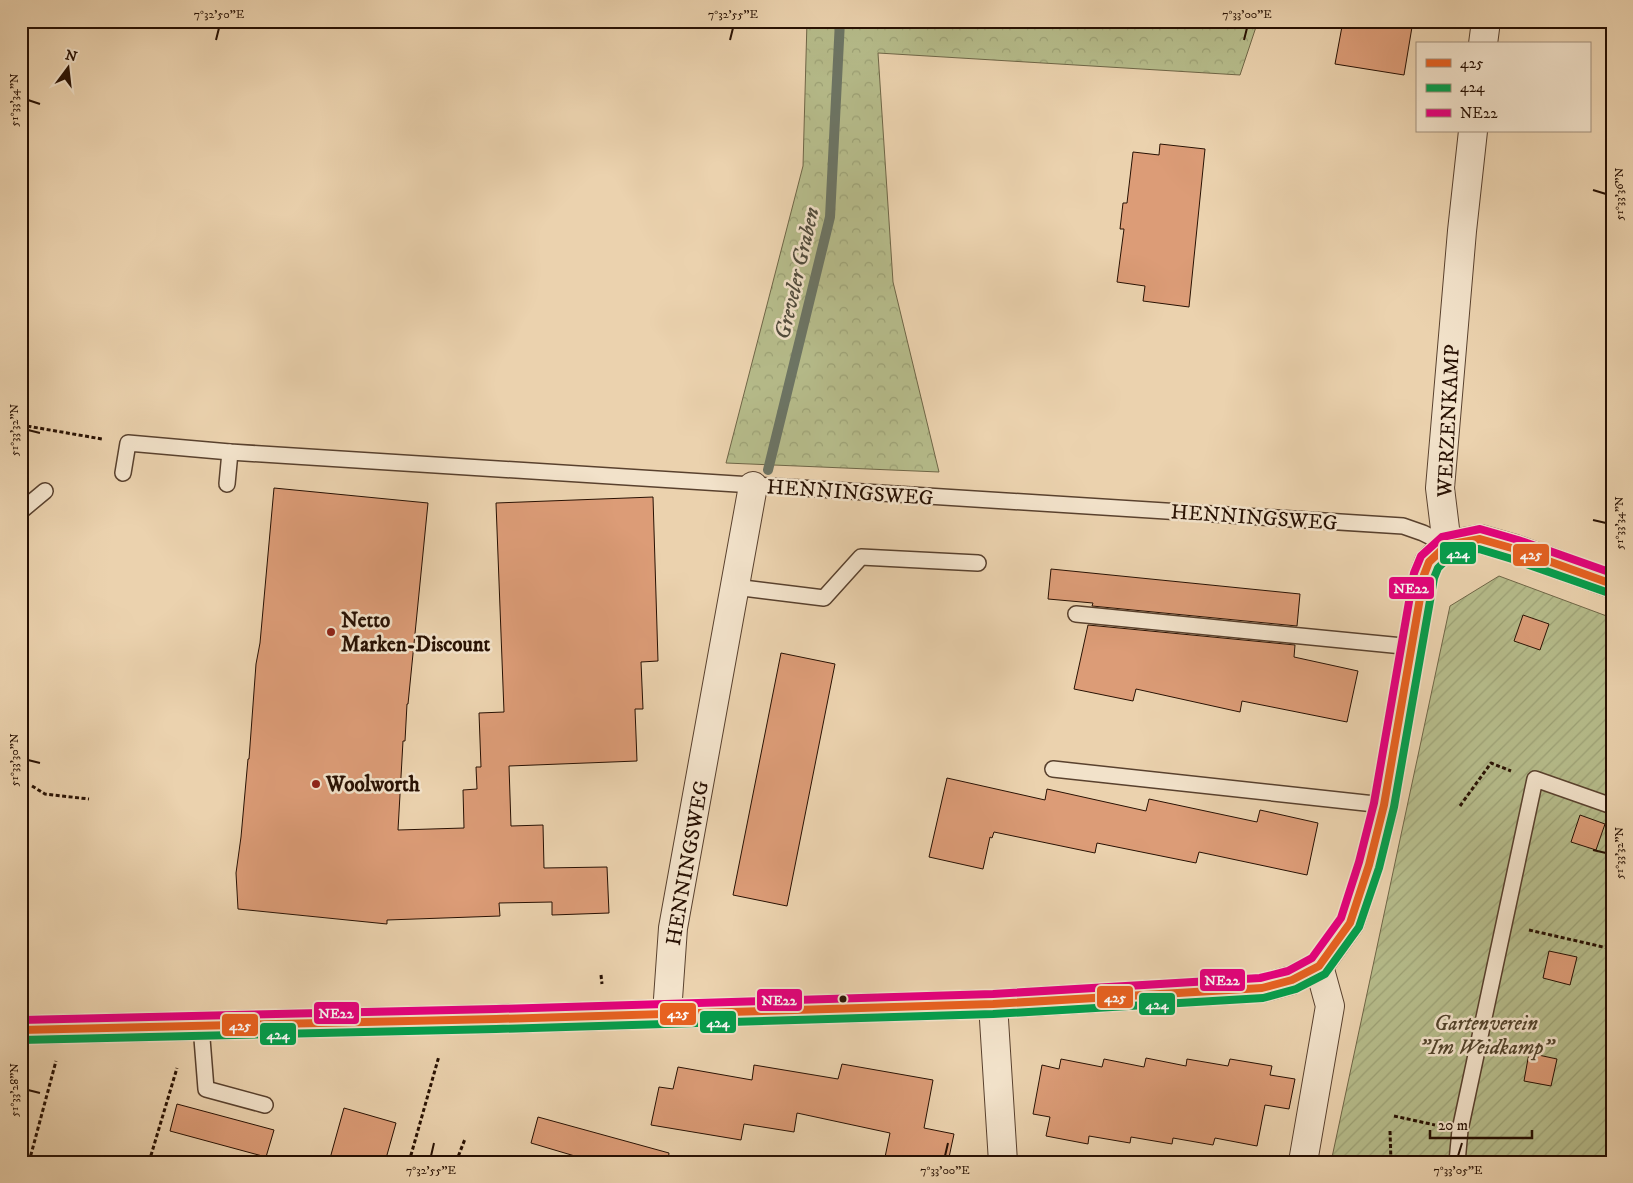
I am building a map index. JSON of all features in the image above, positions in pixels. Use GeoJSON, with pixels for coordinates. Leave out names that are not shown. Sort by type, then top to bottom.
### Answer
{"type":"FeatureCollection","features":[{"type":"Feature","properties":{"kind":"street"},"geometry":{"type":"LineString","coordinates":[[1483,42],[1486,21]]}},
{"type":"Feature","properties":{"kind":"street","name":"WERZENKAMP"},"geometry":{"type":"LineString","coordinates":[[1447,545],[1440,488],[1462,231],[1473,132]]}},
{"type":"Feature","properties":{"kind":"street","name":"HENNINGSWEG"},"geometry":{"type":"LineString","coordinates":[[667,1013],[673,928],[753,486]]}},
{"type":"Feature","properties":{"kind":"street"},"geometry":{"type":"LineString","coordinates":[[21,1030],[993,1004],[1262,988],[1292,980],[1319,966],[1350,923],[1370,865],[1384,805],[1424,575],[1430,562],[1447,545],[1480,539],[1515,549],[1612,584]]}},
{"type":"Feature","properties":{"kind":"street"},"geometry":{"type":"LineString","coordinates":[[1302,1162],[1330,1006],[1319,966]]}},
{"type":"Feature","properties":{"kind":"street"},"geometry":{"type":"LineString","coordinates":[[993,1004],[1003,1162]]}},
{"type":"Feature","properties":{"kind":"lane"},"geometry":{"type":"LineString","coordinates":[[124,472],[128,443],[230,452],[753,486]]}},
{"type":"Feature","properties":{"kind":"lane"},"geometry":{"type":"LineString","coordinates":[[227,484],[230,452]]}},
{"type":"Feature","properties":{"kind":"lane","name":"HENNINGSWEG"},"geometry":{"type":"LineString","coordinates":[[753,486],[1403,526],[1423,533],[1447,545]]}},
{"type":"Feature","properties":{"kind":"lane"},"geometry":{"type":"LineString","coordinates":[[21,511],[45,491]]}},
{"type":"Feature","properties":{"kind":"lane"},"geometry":{"type":"LineString","coordinates":[[735,587],[824,598],[861,557],[978,563]]}},
{"type":"Feature","properties":{"kind":"lane"},"geometry":{"type":"LineString","coordinates":[[1076,614],[1413,647]]}},
{"type":"Feature","properties":{"kind":"lane"},"geometry":{"type":"LineString","coordinates":[[1053,768],[1384,805]]}},
{"type":"Feature","properties":{"kind":"lane"},"geometry":{"type":"LineString","coordinates":[[1456,1162],[1457,1142],[1535,779],[1612,806]]}},
{"type":"Feature","properties":{"kind":"lane"},"geometry":{"type":"LineString","coordinates":[[201,1026],[206,1089],[265,1105]]}},
{"type":"Feature","properties":{"kind":"path"},"geometry":{"type":"LineString","coordinates":[[21,425],[128,443]]}},
{"type":"Feature","properties":{"kind":"path"},"geometry":{"type":"LineString","coordinates":[[1460,806],[1491,764],[1535,779]]}},
{"type":"Feature","properties":{"kind":"path"},"geometry":{"type":"LineString","coordinates":[[32,786],[45,794],[89,799]]}},
{"type":"Feature","properties":{"kind":"path"},"geometry":{"type":"LineString","coordinates":[[1504,925],[1612,949]]}},
{"type":"Feature","properties":{"kind":"path"},"geometry":{"type":"LineString","coordinates":[[29,1162],[56,1065],[56,1029]]}},
{"type":"Feature","properties":{"kind":"path"},"geometry":{"type":"LineString","coordinates":[[423,1162],[410,1160],[440,1056]]}},
{"type":"Feature","properties":{"kind":"path"},"geometry":{"type":"LineString","coordinates":[[149,1162],[179,1062]]}},
{"type":"Feature","properties":{"kind":"path"},"geometry":{"type":"LineString","coordinates":[[1394,1116],[1460,1130]]}},
{"type":"Feature","properties":{"kind":"path"},"geometry":{"type":"LineString","coordinates":[[1390,1131],[1391,1162]]}},
{"type":"Feature","properties":{"kind":"path"},"geometry":{"type":"LineString","coordinates":[[456,1162],[465,1139]]}},
{"type":"Feature","properties":{"kind":"green space"},"geometry":{"type":"Polygon","coordinates":[[[807,21],[1258,21],[1240,75],[878,53],[893,282],[939,472],[726,463],[803,166],[807,21]]]}},
{"type":"Feature","properties":{"kind":"green space","name":"Gartenverein \"Im Weidkamp\""},"geometry":{"type":"Polygon","coordinates":[[[1499,576],[1612,618],[1612,1162],[1331,1162],[1450,606],[1499,576]]]}},
{"type":"Feature","properties":{"kind":"building"},"geometry":{"type":"Polygon","coordinates":[[[1343,21],[1413,21],[1404,75],[1335,64],[1343,21]]]}},
{"type":"Feature","properties":{"kind":"building"},"geometry":{"type":"Polygon","coordinates":[[[1160,144],[1205,149],[1189,307],[1143,301],[1145,286],[1117,282],[1124,229],[1120,229],[1123,203],[1127,203],[1133,152],[1159,155],[1160,144]]]}},
{"type":"Feature","properties":{"kind":"building"},"geometry":{"type":"Polygon","coordinates":[[[274,488],[428,503],[407,704],[405,741],[403,741],[398,830],[464,828],[463,790],[477,789],[476,767],[481,767],[479,713],[504,712],[496,503],[653,497],[658,661],[641,662],[643,709],[635,709],[637,761],[509,766],[511,826],[543,825],[544,868],[607,867],[609,913],[552,915],[552,902],[499,903],[500,916],[387,920],[387,924],[238,909],[236,873],[249,759],[256,664],[260,643],[274,488]]]}},
{"type":"Feature","properties":{"kind":"building"},"geometry":{"type":"Polygon","coordinates":[[[1051,569],[1300,594],[1297,626],[1092,606],[1093,603],[1048,599],[1051,569]]]}},
{"type":"Feature","properties":{"kind":"building"},"geometry":{"type":"Polygon","coordinates":[[[1523,615],[1549,624],[1540,650],[1514,641],[1523,615]]]}},
{"type":"Feature","properties":{"kind":"building"},"geometry":{"type":"Polygon","coordinates":[[[1088,625],[1295,645],[1294,657],[1358,671],[1347,722],[1242,701],[1240,712],[1136,689],[1133,701],[1074,689],[1088,625]]]}},
{"type":"Feature","properties":{"kind":"building"},"geometry":{"type":"Polygon","coordinates":[[[781,653],[835,664],[787,906],[733,895],[781,653]]]}},
{"type":"Feature","properties":{"kind":"building"},"geometry":{"type":"Polygon","coordinates":[[[947,778],[1045,800],[1047,789],[1146,811],[1149,799],[1257,822],[1260,810],[1318,823],[1307,875],[1199,852],[1196,863],[1097,843],[1095,853],[994,832],[992,838],[990,837],[983,869],[929,857],[947,778]]]}},
{"type":"Feature","properties":{"kind":"building"},"geometry":{"type":"Polygon","coordinates":[[[1580,815],[1605,824],[1596,850],[1571,842],[1580,815]]]}},
{"type":"Feature","properties":{"kind":"building"},"geometry":{"type":"Polygon","coordinates":[[[1549,951],[1577,957],[1570,985],[1543,978],[1549,951]]]}},
{"type":"Feature","properties":{"kind":"building"},"geometry":{"type":"Polygon","coordinates":[[[1529,1053],[1557,1059],[1551,1086],[1524,1081],[1529,1053]]]}},
{"type":"Feature","properties":{"kind":"building"},"geometry":{"type":"Polygon","coordinates":[[[1146,1058],[1186,1066],[1187,1059],[1228,1066],[1230,1059],[1272,1066],[1270,1075],[1295,1079],[1289,1109],[1265,1105],[1257,1146],[1215,1138],[1213,1145],[1173,1138],[1172,1144],[1131,1137],[1130,1143],[1089,1136],[1088,1144],[1046,1136],[1050,1117],[1033,1114],[1042,1065],[1059,1069],[1061,1059],[1102,1067],[1104,1059],[1144,1067],[1146,1058]]]}},
{"type":"Feature","properties":{"kind":"building"},"geometry":{"type":"Polygon","coordinates":[[[842,1064],[933,1080],[924,1128],[954,1134],[948,1162],[884,1162],[890,1133],[797,1113],[794,1132],[744,1124],[741,1140],[651,1125],[659,1087],[673,1089],[678,1067],[752,1080],[754,1065],[838,1079],[842,1064]]]}},
{"type":"Feature","properties":{"kind":"building"},"geometry":{"type":"Polygon","coordinates":[[[177,1104],[274,1130],[266,1157],[170,1131],[177,1104]]]}},
{"type":"Feature","properties":{"kind":"building"},"geometry":{"type":"Polygon","coordinates":[[[344,1108],[396,1123],[385,1162],[329,1162],[344,1108]]]}},
{"type":"Feature","properties":{"kind":"building"},"geometry":{"type":"Polygon","coordinates":[[[538,1117],[669,1153],[668,1162],[595,1162],[531,1143],[538,1117]]]}},
{"type":"Feature","properties":{"kind":"waterway","name":"Greveler Graben"},"geometry":{"type":"LineString","coordinates":[[768,470],[830,217],[840,21]]}},
{"type":"Feature","properties":{"kind":"transit line","name":"NE22"},"geometry":{"type":"LineString","coordinates":[[21,1020],[496,1009],[993,994],[1260,978],[1288,971],[1312,958],[1341,918],[1359,862],[1374,803],[1414,573],[1421,556],[1442,537],[1480,529],[1518,540],[1612,573]]}},
{"type":"Feature","properties":{"kind":"transit line","name":"425"},"geometry":{"type":"LineString","coordinates":[[1447,545],[1480,539],[1515,549],[1612,584]]}},
{"type":"Feature","properties":{"kind":"transit line","name":"425"},"geometry":{"type":"LineString","coordinates":[[21,1030],[496,1019],[993,1004],[1262,988],[1292,980],[1319,966],[1350,923],[1369,865],[1384,805],[1424,575],[1429,562],[1447,545]]}},
{"type":"Feature","properties":{"kind":"transit line","name":"424"},"geometry":{"type":"LineString","coordinates":[[1449,555],[1479,549],[1609,593]]}},
{"type":"Feature","properties":{"kind":"transit line","name":"424"},"geometry":{"type":"LineString","coordinates":[[21,1040],[496,1029],[993,1014],[1263,998],[1296,989],[1325,974],[1359,927],[1379,868],[1394,807],[1434,578],[1438,568],[1454,552]]}},
{"type":"Feature","properties":{"kind":"place","name":"Netto Marken-Discount"},"geometry":{"type":"Point","coordinates":[331,632]}},
{"type":"Feature","properties":{"kind":"place","name":"Woolworth"},"geometry":{"type":"Point","coordinates":[316,784]}}]}
